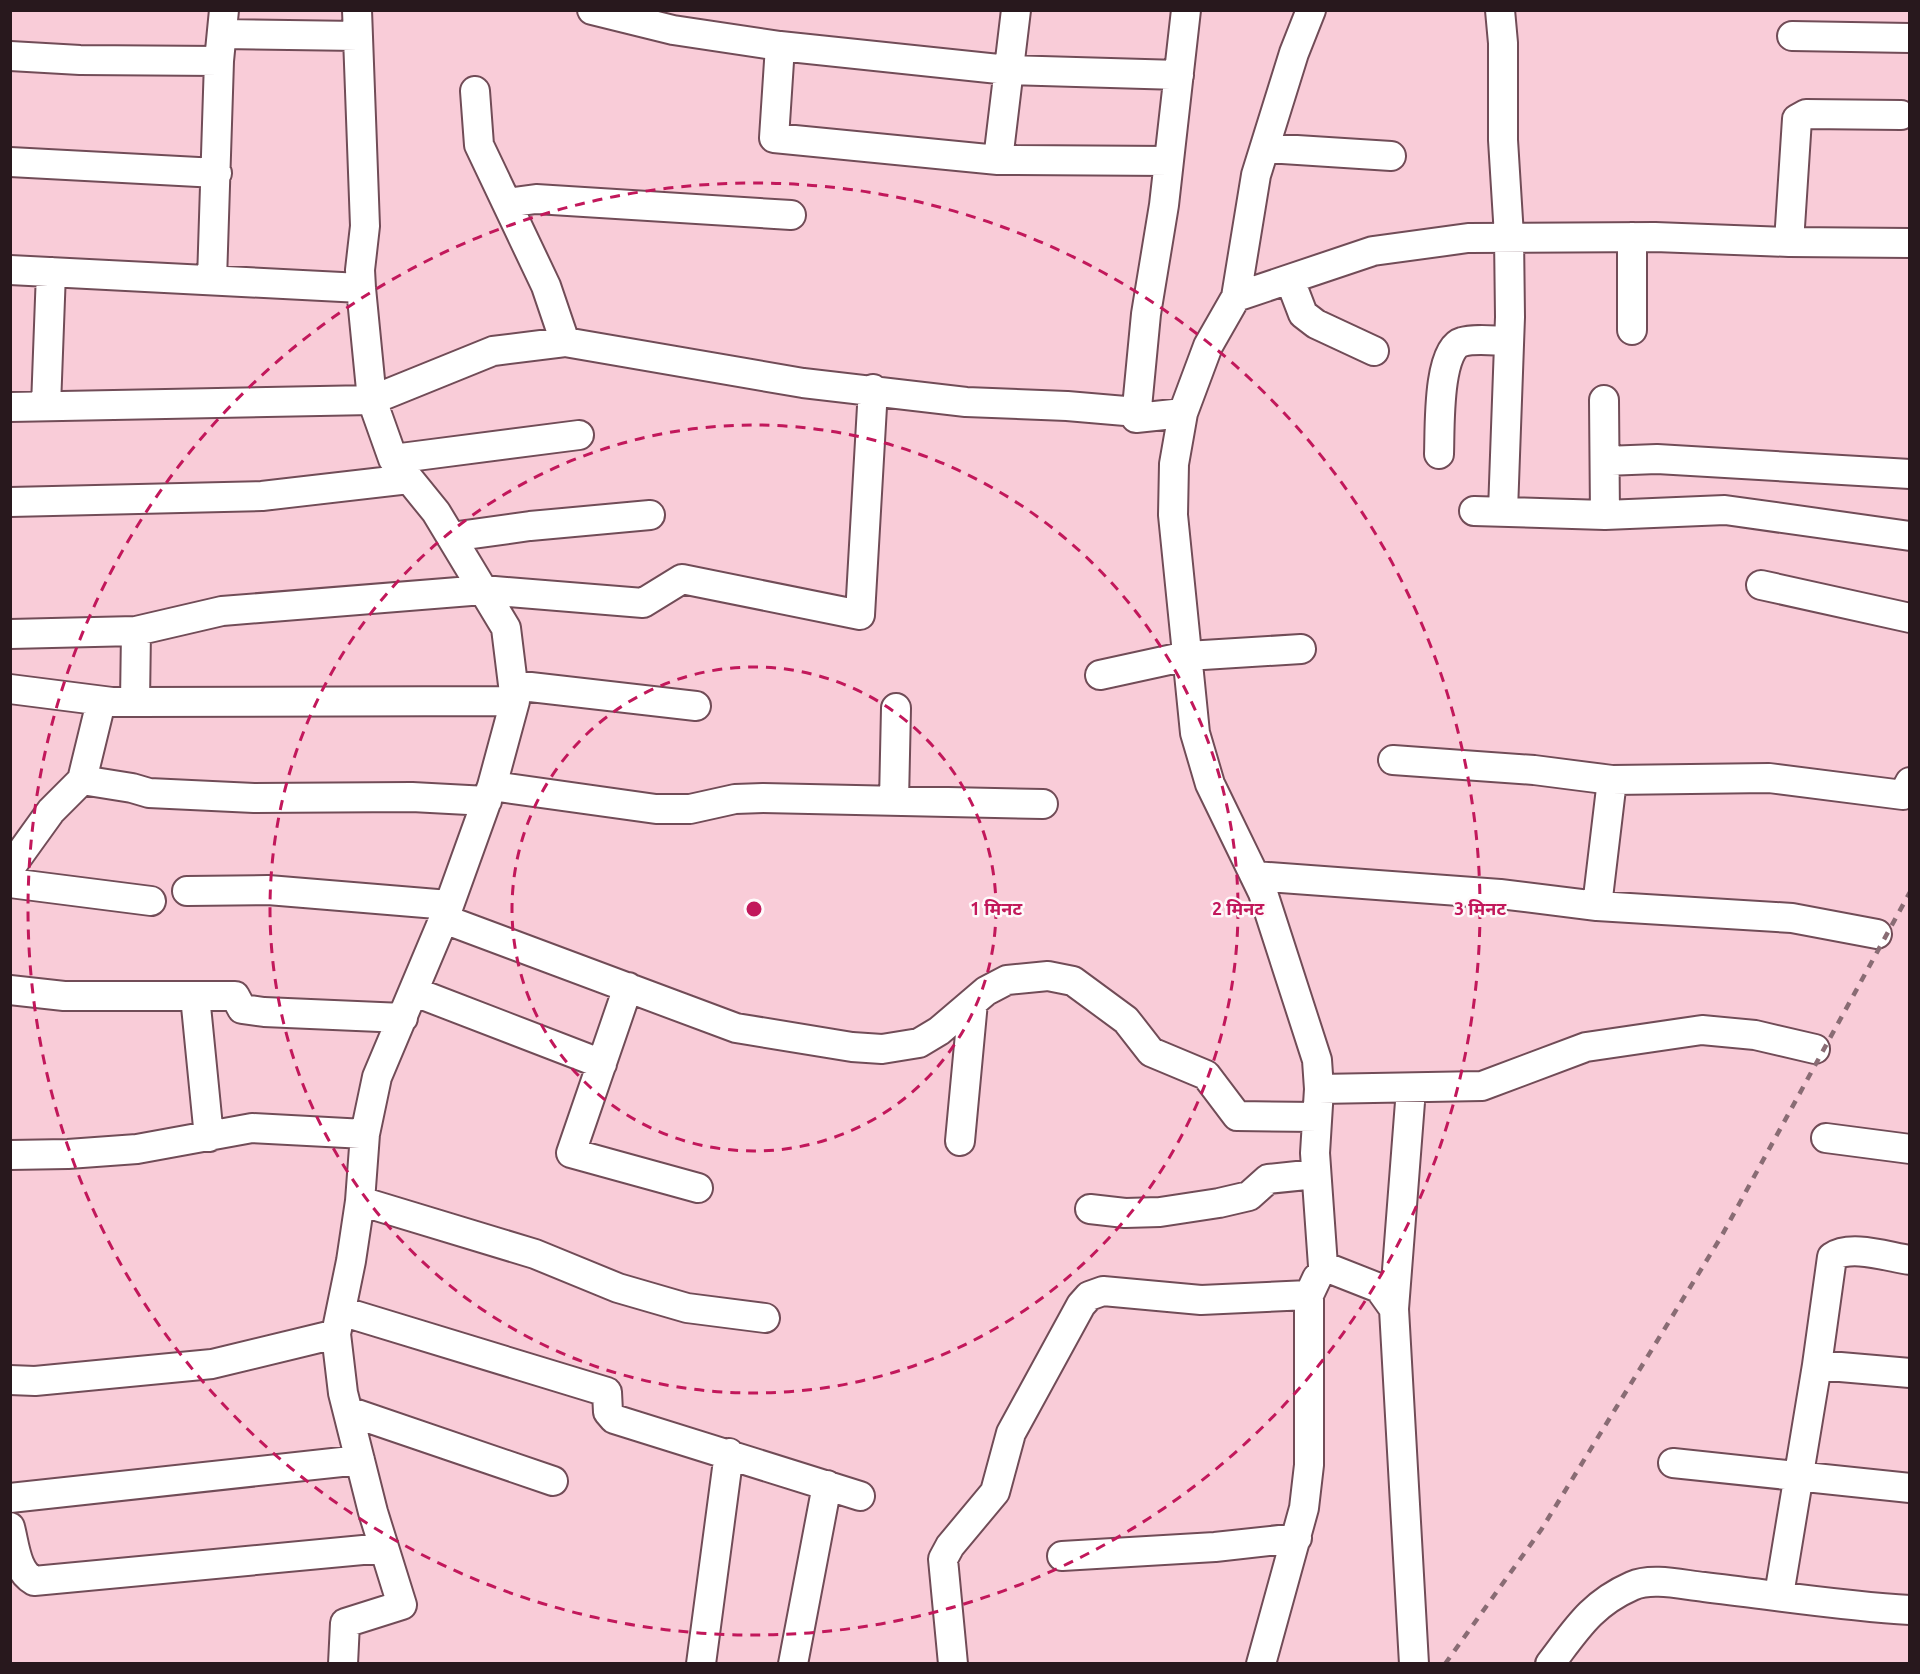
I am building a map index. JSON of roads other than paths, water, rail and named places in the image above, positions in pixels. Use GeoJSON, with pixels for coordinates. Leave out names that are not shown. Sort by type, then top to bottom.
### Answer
{"type":"FeatureCollection","features":[{"type":"Feature","properties":{"kind":"street"},"geometry":{"type":"LineString","coordinates":[[592,10],[673,20],[780,46],[1008,70],[1179,75]]}},
{"type":"Feature","properties":{"kind":"street"},"geometry":{"type":"LineString","coordinates":[[999,160],[1016,10]]}},
{"type":"Feature","properties":{"kind":"street"},"geometry":{"type":"LineString","coordinates":[[1183,413],[1136,418],[1146,314],[1169,161],[1186,10]]}},
{"type":"Feature","properties":{"kind":"street"},"geometry":{"type":"LineString","coordinates":[[1261,1664],[1297,1538],[1304,1508],[1309,1466],[1309,1295],[1323,1266],[1316,1174],[1319,1089],[1317,1060],[1263,893],[1209,784],[1195,733],[1173,515],[1174,464],[1183,413],[1208,346],[1236,297],[1256,175],[1294,53],[1311,10]]}},
{"type":"Feature","properties":{"kind":"street"},"geometry":{"type":"LineString","coordinates":[[1500,10],[1503,43],[1503,140],[1509,236],[1509,341],[1503,511]]}},
{"type":"Feature","properties":{"kind":"street"},"geometry":{"type":"LineString","coordinates":[[10,56],[80,60],[222,35],[358,23],[365,226],[360,288],[372,400],[401,469],[436,512],[506,628],[514,693],[490,793],[447,912],[377,1077],[364,1134],[360,1201],[338,1322],[348,1411],[384,1548],[402,1605],[345,1623],[344,1664]]}},
{"type":"Feature","properties":{"kind":"street"},"geometry":{"type":"LineString","coordinates":[[212,280],[222,35]]}},
{"type":"Feature","properties":{"kind":"street"},"geometry":{"type":"LineString","coordinates":[[1792,36],[1910,38]]}},
{"type":"Feature","properties":{"kind":"street"},"geometry":{"type":"LineString","coordinates":[[780,46],[774,138],[999,160],[1169,161]]}},
{"type":"Feature","properties":{"kind":"street"},"geometry":{"type":"LineString","coordinates":[[475,91],[479,146],[546,286],[565,342]]}},
{"type":"Feature","properties":{"kind":"street"},"geometry":{"type":"LineString","coordinates":[[1789,242],[1797,118],[1806,114],[1901,115]]}},
{"type":"Feature","properties":{"kind":"street"},"geometry":{"type":"LineString","coordinates":[[1265,148],[1391,156]]}},
{"type":"Feature","properties":{"kind":"street"},"geometry":{"type":"LineString","coordinates":[[10,162],[217,173]]}},
{"type":"Feature","properties":{"kind":"street"},"geometry":{"type":"LineString","coordinates":[[507,203],[536,200],[791,215]]}},
{"type":"Feature","properties":{"kind":"street"},"geometry":{"type":"LineString","coordinates":[[1236,297],[1373,251],[1468,238],[1632,237],[1910,243]]}},
{"type":"Feature","properties":{"kind":"street"},"geometry":{"type":"LineString","coordinates":[[1632,237],[1632,330]]}},
{"type":"Feature","properties":{"kind":"street"},"geometry":{"type":"LineString","coordinates":[[10,270],[360,288]]}},
{"type":"Feature","properties":{"kind":"street"},"geometry":{"type":"LineString","coordinates":[[46,406],[51,272]]}},
{"type":"Feature","properties":{"kind":"street"},"geometry":{"type":"LineString","coordinates":[[1290,280],[1303,314],[1316,324],[1374,351]]}},
{"type":"Feature","properties":{"kind":"street"},"geometry":{"type":"LineString","coordinates":[[1439,454],[1445,366],[1453,348],[1461,342],[1509,341]]}},
{"type":"Feature","properties":{"kind":"street"},"geometry":{"type":"LineString","coordinates":[[10,407],[372,400],[493,351],[565,342],[803,383],[873,389],[966,402],[1137,412]]}},
{"type":"Feature","properties":{"kind":"street"},"geometry":{"type":"LineString","coordinates":[[10,634],[136,631],[222,611],[483,590],[643,603],[682,579],[861,615],[873,389]]}},
{"type":"Feature","properties":{"kind":"street"},"geometry":{"type":"LineString","coordinates":[[1604,400],[1605,515]]}},
{"type":"Feature","properties":{"kind":"street"},"geometry":{"type":"LineString","coordinates":[[10,502],[262,496],[579,435]]}},
{"type":"Feature","properties":{"kind":"street"},"geometry":{"type":"LineString","coordinates":[[1605,461],[1657,459],[1910,474]]}},
{"type":"Feature","properties":{"kind":"street"},"geometry":{"type":"LineString","coordinates":[[1474,511],[1605,515],[1725,510],[1910,536]]}},
{"type":"Feature","properties":{"kind":"street"},"geometry":{"type":"LineString","coordinates":[[451,537],[530,526],[650,515]]}},
{"type":"Feature","properties":{"kind":"street"},"geometry":{"type":"LineString","coordinates":[[1761,585],[1910,618]]}},
{"type":"Feature","properties":{"kind":"street"},"geometry":{"type":"LineString","coordinates":[[123,702],[136,631]]}},
{"type":"Feature","properties":{"kind":"street"},"geometry":{"type":"LineString","coordinates":[[1100,675],[1187,656],[1301,649]]}},
{"type":"Feature","properties":{"kind":"street"},"geometry":{"type":"LineString","coordinates":[[10,689],[123,702]]}},
{"type":"Feature","properties":{"kind":"street"},"geometry":{"type":"LineString","coordinates":[[10,868],[51,811],[82,780],[101,702],[514,693],[696,706]]}},
{"type":"Feature","properties":{"kind":"street"},"geometry":{"type":"LineString","coordinates":[[894,801],[896,708]]}},
{"type":"Feature","properties":{"kind":"street"},"geometry":{"type":"LineString","coordinates":[[1393,760],[1534,770],[1612,780],[1769,778],[1903,795],[1910,782]]}},
{"type":"Feature","properties":{"kind":"street"},"geometry":{"type":"LineString","coordinates":[[82,780],[132,788],[149,794],[254,798],[412,797],[490,793],[656,809],[690,809],[735,799],[763,798],[1043,804]]}},
{"type":"Feature","properties":{"kind":"street"},"geometry":{"type":"LineString","coordinates":[[1597,906],[1612,780]]}},
{"type":"Feature","properties":{"kind":"street"},"geometry":{"type":"LineString","coordinates":[[1255,876],[1500,894],[1597,906],[1791,918],[1877,934]]}},
{"type":"Feature","properties":{"kind":"street"},"geometry":{"type":"LineString","coordinates":[[10,883],[151,901]]}},
{"type":"Feature","properties":{"kind":"street"},"geometry":{"type":"LineString","coordinates":[[187,891],[268,890],[447,912],[628,987],[735,1028],[852,1047],[882,1048],[919,1043],[939,1031],[986,991],[1007,980],[1048,976],[1073,981],[1125,1020],[1151,1052],[1206,1075],[1237,1116],[1317,1117]]}},
{"type":"Feature","properties":{"kind":"street"},"geometry":{"type":"LineString","coordinates":[[628,987],[571,1153],[698,1188]]}},
{"type":"Feature","properties":{"kind":"street"},"geometry":{"type":"LineString","coordinates":[[10,990],[64,996],[235,996],[242,1009],[264,1012],[403,1018]]}},
{"type":"Feature","properties":{"kind":"street"},"geometry":{"type":"LineString","coordinates":[[415,992],[602,1064]]}},
{"type":"Feature","properties":{"kind":"street"},"geometry":{"type":"LineString","coordinates":[[195,996],[209,1137]]}},
{"type":"Feature","properties":{"kind":"street"},"geometry":{"type":"LineString","coordinates":[[960,1141],[973,1002]]}},
{"type":"Feature","properties":{"kind":"street"},"geometry":{"type":"LineString","coordinates":[[1319,1089],[1482,1086],[1586,1047],[1702,1030],[1755,1035],[1815,1049]]}},
{"type":"Feature","properties":{"kind":"street"},"geometry":{"type":"LineString","coordinates":[[1411,1089],[1394,1310],[1414,1664]]}},
{"type":"Feature","properties":{"kind":"street"},"geometry":{"type":"LineString","coordinates":[[10,1155],[137,1149],[252,1128],[364,1134]]}},
{"type":"Feature","properties":{"kind":"street"},"geometry":{"type":"LineString","coordinates":[[1826,1138],[1910,1149]]}},
{"type":"Feature","properties":{"kind":"street"},"geometry":{"type":"LineString","coordinates":[[1090,1209],[1125,1213],[1161,1212],[1249,1196],[1268,1179],[1316,1174]]}},
{"type":"Feature","properties":{"kind":"street"},"geometry":{"type":"LineString","coordinates":[[360,1201],[535,1254],[618,1288],[687,1308],[765,1318]]}},
{"type":"Feature","properties":{"kind":"street"},"geometry":{"type":"LineString","coordinates":[[1779,1595],[1817,1365],[1832,1257],[1839,1252],[1850,1251],[1910,1260]]}},
{"type":"Feature","properties":{"kind":"street"},"geometry":{"type":"LineString","coordinates":[[1323,1266],[1378,1288],[1394,1310]]}},
{"type":"Feature","properties":{"kind":"street"},"geometry":{"type":"LineString","coordinates":[[952,1664],[943,1559],[950,1546],[995,1492],[1011,1433],[1081,1305],[1089,1296],[1103,1292],[1225,1301],[1309,1295]]}},
{"type":"Feature","properties":{"kind":"street"},"geometry":{"type":"LineString","coordinates":[[10,1380],[35,1381],[212,1364],[338,1322],[607,1392],[608,1412],[614,1419],[729,1453],[860,1496]]}},
{"type":"Feature","properties":{"kind":"street"},"geometry":{"type":"LineString","coordinates":[[1817,1365],[1910,1373]]}},
{"type":"Feature","properties":{"kind":"street"},"geometry":{"type":"LineString","coordinates":[[348,1411],[553,1481]]}},
{"type":"Feature","properties":{"kind":"street"},"geometry":{"type":"LineString","coordinates":[[700,1664],[729,1453]]}},
{"type":"Feature","properties":{"kind":"street"},"geometry":{"type":"LineString","coordinates":[[10,1498],[360,1460]]}},
{"type":"Feature","properties":{"kind":"street"},"geometry":{"type":"LineString","coordinates":[[1673,1463],[1798,1478],[1910,1488]]}},
{"type":"Feature","properties":{"kind":"street"},"geometry":{"type":"LineString","coordinates":[[793,1664],[827,1485]]}},
{"type":"Feature","properties":{"kind":"street"},"geometry":{"type":"LineString","coordinates":[[10,1527],[18,1560],[25,1576],[34,1581],[384,1548]]}},
{"type":"Feature","properties":{"kind":"street"},"geometry":{"type":"LineString","coordinates":[[1062,1556],[1215,1547],[1297,1538]]}},
{"type":"Feature","properties":{"kind":"street"},"geometry":{"type":"LineString","coordinates":[[1550,1664],[1594,1607],[1633,1585],[1656,1582],[1779,1595],[1862,1608],[1910,1610]]}},
{"type":"Feature","properties":{"kind":"railway"},"geometry":{"type":"LineString","coordinates":[[1445,1664],[1541,1530],[1721,1237],[1910,892]]}}]}
